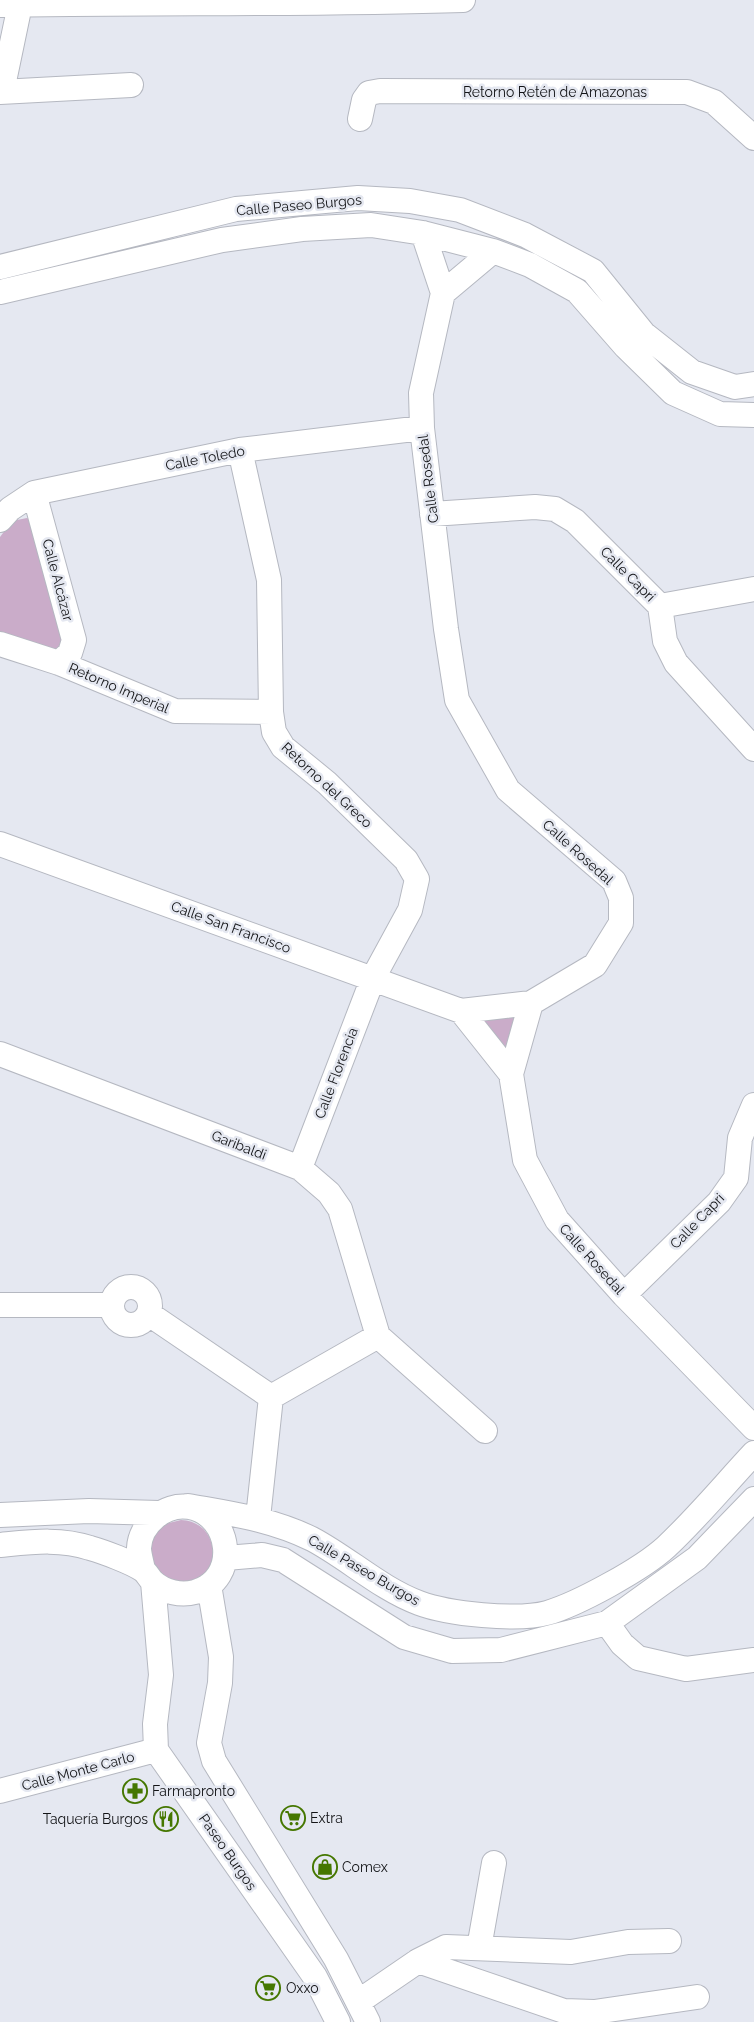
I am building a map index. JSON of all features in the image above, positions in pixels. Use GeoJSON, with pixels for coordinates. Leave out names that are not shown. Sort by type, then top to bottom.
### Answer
{"type":"FeatureCollection","features":[{"type":"Feature","properties":{"kind":"street"},"geometry":{"type":"LineString","coordinates":[[131,85],[1,91],[14,3],[463,0]]}},
{"type":"Feature","properties":{"kind":"street","name":"Retorno Retén de Amazonas"},"geometry":{"type":"LineString","coordinates":[[360,120],[364,100],[369,93],[380,91],[687,92],[714,102],[754,138]]}},
{"type":"Feature","properties":{"kind":"street","name":"Calle Paseo Burgos"},"geometry":{"type":"LineString","coordinates":[[8,265],[236,209],[358,198],[410,201],[460,210],[525,235],[593,271],[644,334],[692,372],[735,387],[754,384]]}},
{"type":"Feature","properties":{"kind":"street","name":"Calle Paseo Burgos"},"geometry":{"type":"LineString","coordinates":[[10,289],[222,240],[302,229],[371,225],[423,233],[493,251],[530,265],[577,291],[626,347],[673,393],[720,414],[754,415]]}},
{"type":"Feature","properties":{"kind":"street"},"geometry":{"type":"LineString","coordinates":[[423,233],[443,293],[493,251]]}},
{"type":"Feature","properties":{"kind":"street"},"geometry":{"type":"LineString","coordinates":[[8,265],[12,270],[14,279],[10,289]]}},
{"type":"Feature","properties":{"kind":"street"},"geometry":{"type":"LineString","coordinates":[[577,291],[593,271]]}},
{"type":"Feature","properties":{"kind":"street","name":"Calle Rosedal"},"geometry":{"type":"LineString","coordinates":[[443,293],[421,393],[422,428],[446,629],[457,700],[508,790],[614,881],[621,898],[621,922],[595,965],[531,1003],[511,1074],[525,1160],[557,1220],[624,1295],[754,1428]]}},
{"type":"Feature","properties":{"kind":"street","name":"Calle Toledo"},"geometry":{"type":"LineString","coordinates":[[0,520],[10,509],[34,493],[240,450],[422,428]]}},
{"type":"Feature","properties":{"kind":"street","name":"Retorno del Greco"},"geometry":{"type":"LineString","coordinates":[[240,450],[269,580],[271,712],[274,732],[283,747],[327,783],[406,860],[417,879],[410,910],[373,978]]}},
{"type":"Feature","properties":{"kind":"street","name":"Calle Alcázar"},"geometry":{"type":"LineString","coordinates":[[34,493],[74,640],[70,653],[59,663]]}},
{"type":"Feature","properties":{"kind":"street","name":"Calle Capri"},"geometry":{"type":"LineString","coordinates":[[432,514],[535,507],[555,509],[575,521],[660,606],[665,640],[676,663],[754,749]]}},
{"type":"Feature","properties":{"kind":"street"},"geometry":{"type":"LineString","coordinates":[[660,606],[754,589]]}},
{"type":"Feature","properties":{"kind":"street","name":"Retorno Imperial"},"geometry":{"type":"LineString","coordinates":[[0,644],[59,663],[175,712],[271,712]]}},
{"type":"Feature","properties":{"kind":"street","name":"Calle San Francisco"},"geometry":{"type":"LineString","coordinates":[[0,844],[461,1011],[531,1003]]}},
{"type":"Feature","properties":{"kind":"street","name":"Calle Florencia"},"geometry":{"type":"LineString","coordinates":[[300,1168],[373,978]]}},
{"type":"Feature","properties":{"kind":"street"},"geometry":{"type":"LineString","coordinates":[[461,1011],[511,1074]]}},
{"type":"Feature","properties":{"kind":"street","name":"Garibaldi"},"geometry":{"type":"LineString","coordinates":[[0,1054],[300,1168],[329,1193],[340,1209],[378,1336]]}},
{"type":"Feature","properties":{"kind":"street","name":"Calle Capri"},"geometry":{"type":"LineString","coordinates":[[624,1295],[719,1202],[736,1178],[740,1138],[747,1117],[754,1106]]}},
{"type":"Feature","properties":{"kind":"street"},"geometry":{"type":"LineString","coordinates":[[0,1305],[112,1305],[117,1293],[123,1289],[136,1287],[147,1294],[150,1300],[149,1314],[271,1397]]}},
{"type":"Feature","properties":{"kind":"street"},"geometry":{"type":"LineString","coordinates":[[271,1397],[378,1336],[485,1432]]}},
{"type":"Feature","properties":{"kind":"street"},"geometry":{"type":"LineString","coordinates":[[258,1518],[271,1397]]}},
{"type":"Feature","properties":{"kind":"street","name":"Calle Paseo Burgos"},"geometry":{"type":"LineString","coordinates":[[188,1506],[258,1518],[313,1540],[363,1572],[420,1603],[484,1616],[546,1613],[605,1588],[665,1548],[754,1453]]}},
{"type":"Feature","properties":{"kind":"street"},"geometry":{"type":"LineString","coordinates":[[226,1558],[262,1554],[283,1560],[404,1637],[452,1651],[500,1650],[607,1622],[697,1558],[754,1499]]}},
{"type":"Feature","properties":{"kind":"street"},"geometry":{"type":"LineString","coordinates":[[0,1545],[50,1540],[90,1548],[148,1576],[166,1591],[181,1594],[196,1592],[210,1585],[220,1573],[226,1558],[225,1540],[218,1524],[205,1512],[188,1506],[173,1507],[159,1513],[145,1528],[139,1548],[148,1576],[161,1675],[156,1724],[156,1750]]}},
{"type":"Feature","properties":{"kind":"street"},"geometry":{"type":"LineString","coordinates":[[0,1515],[90,1511],[159,1513]]}},
{"type":"Feature","properties":{"kind":"street"},"geometry":{"type":"LineString","coordinates":[[210,1585],[221,1657],[220,1683],[209,1743],[214,1762],[336,1959],[363,2012],[418,1961],[446,1947],[571,1952],[628,1942],[669,1941]]}},
{"type":"Feature","properties":{"kind":"street"},"geometry":{"type":"LineString","coordinates":[[607,1622],[622,1644],[638,1658],[686,1669],[754,1660]]}},
{"type":"Feature","properties":{"kind":"street","name":"Calle Monte Carlo"},"geometry":{"type":"LineString","coordinates":[[0,1791],[156,1750]]}},
{"type":"Feature","properties":{"kind":"street","name":"Paseo Burgos"},"geometry":{"type":"LineString","coordinates":[[156,1750],[315,1977],[338,2022]]}},
{"type":"Feature","properties":{"kind":"street"},"geometry":{"type":"LineString","coordinates":[[479,1948],[494,1863]]}},
{"type":"Feature","properties":{"kind":"street"},"geometry":{"type":"LineString","coordinates":[[285,1933],[296,1923],[309,1916]]}},
{"type":"Feature","properties":{"kind":"street"},"geometry":{"type":"LineString","coordinates":[[315,1977],[336,1959]]}},
{"type":"Feature","properties":{"kind":"street"},"geometry":{"type":"LineString","coordinates":[[418,1961],[564,2011],[594,2012],[697,1997]]}},
{"type":"Feature","properties":{"kind":"shaded area"},"geometry":{"type":"Polygon","coordinates":[[[27,518],[34,523],[64,644],[55,650],[0,634],[0,537],[12,521],[27,518]]]}},
{"type":"Feature","properties":{"kind":"shaded area"},"geometry":{"type":"Polygon","coordinates":[[[524,1006],[507,1053],[476,1020],[524,1006]]]}},
{"type":"Feature","properties":{"kind":"shaded area"},"geometry":{"type":"Polygon","coordinates":[[[181,1520],[195,1523],[205,1531],[211,1541],[213,1552],[211,1564],[206,1574],[197,1581],[184,1584],[157,1578],[148,1544],[161,1525],[181,1520]]]}},
{"type":"Feature","properties":{"kind":"place","name":"Farmapronto"},"geometry":{"type":"Point","coordinates":[135,1791]}},
{"type":"Feature","properties":{"kind":"place","name":"Extra"},"geometry":{"type":"Point","coordinates":[293,1818]}},
{"type":"Feature","properties":{"kind":"place","name":"Taquería Burgos"},"geometry":{"type":"Point","coordinates":[166,1819]}},
{"type":"Feature","properties":{"kind":"place","name":"Comex"},"geometry":{"type":"Point","coordinates":[325,1867]}},
{"type":"Feature","properties":{"kind":"place","name":"Oxxo"},"geometry":{"type":"Point","coordinates":[268,1988]}}]}
